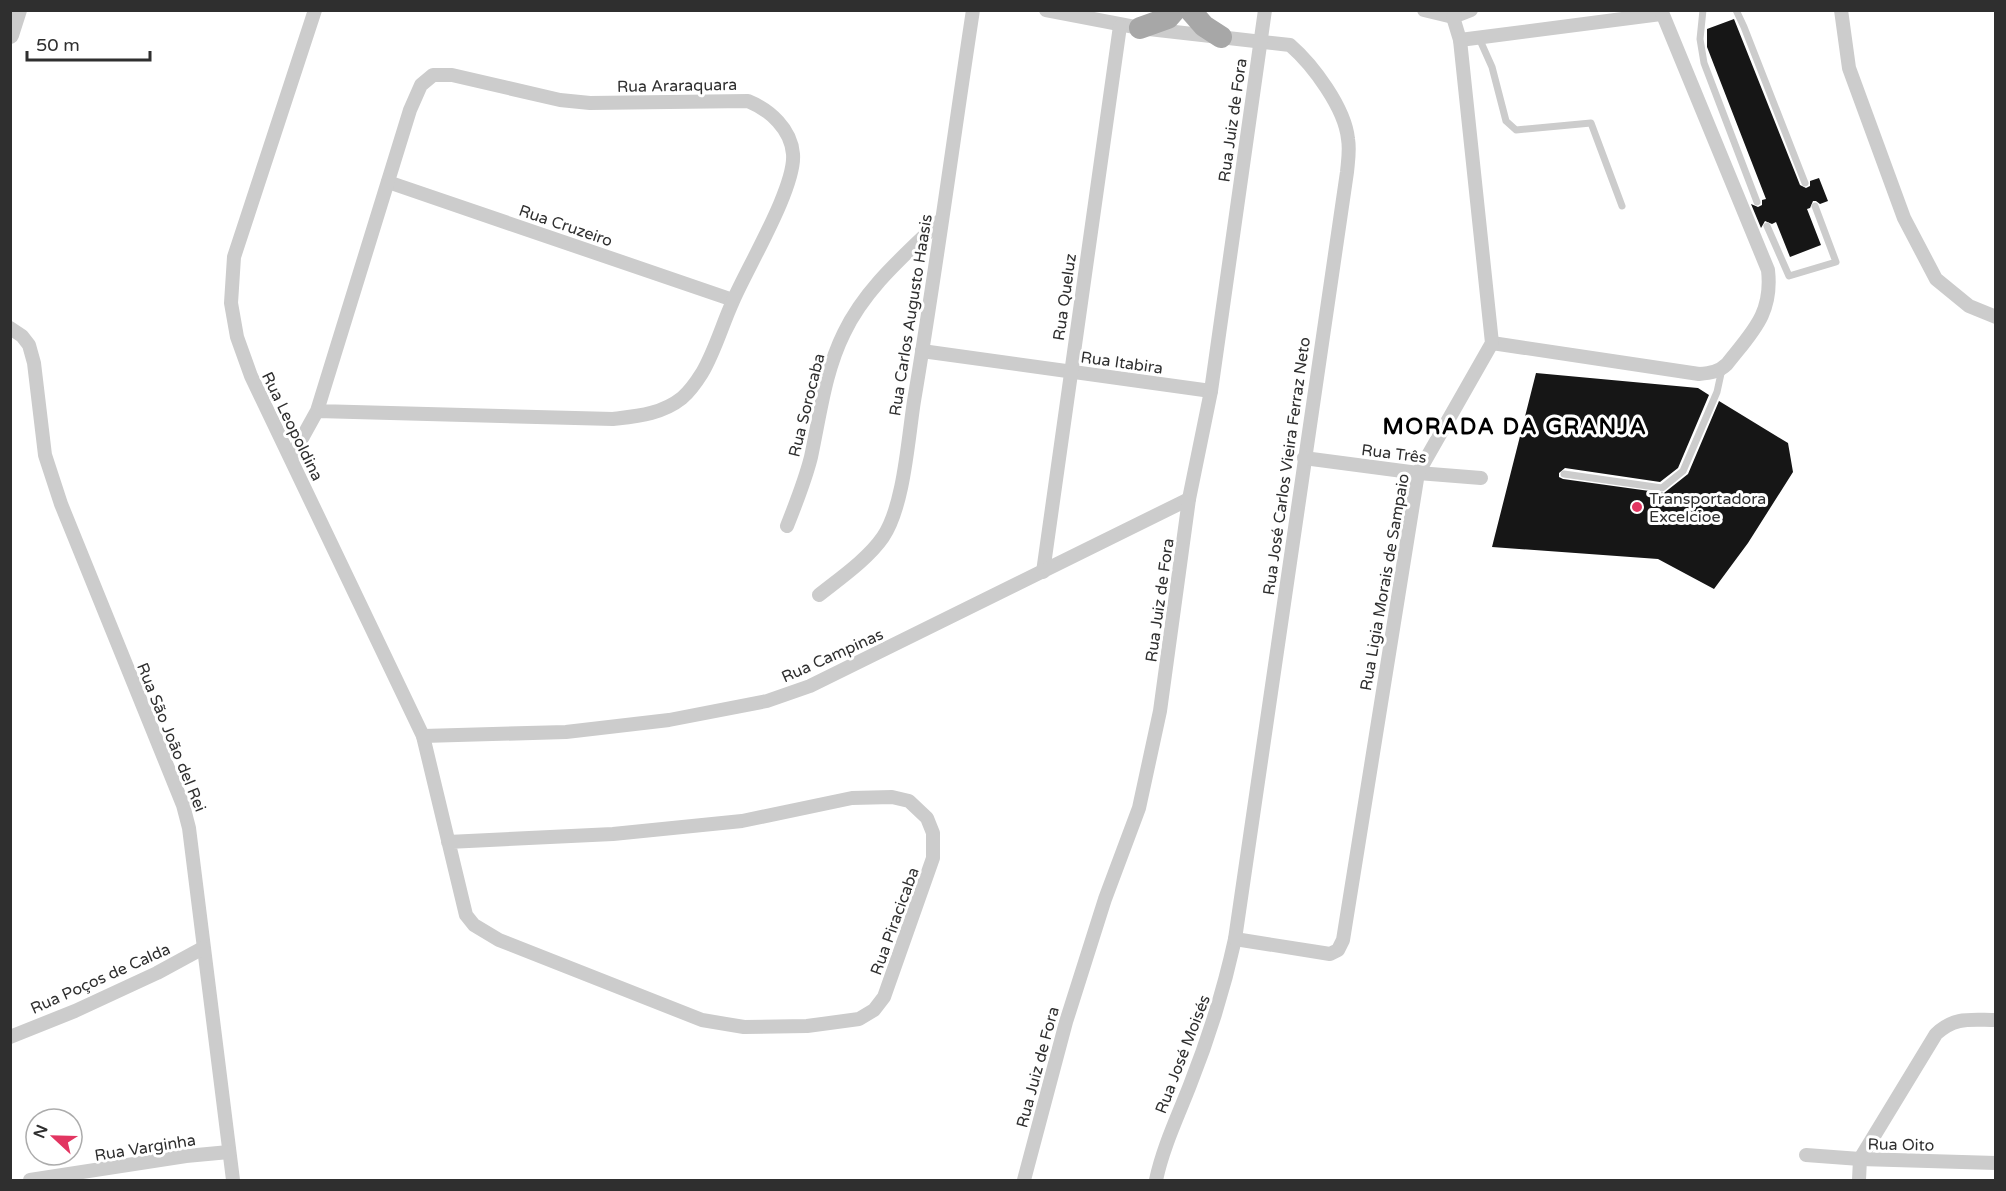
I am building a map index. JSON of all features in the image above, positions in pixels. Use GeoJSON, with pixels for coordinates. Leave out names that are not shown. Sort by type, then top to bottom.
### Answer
{"type":"FeatureCollection","features":[{"type":"Feature","properties":{"kind":"main road"},"geometry":{"type":"LineString","coordinates":[[1130,27],[1168,18],[1175,10]]}},
{"type":"Feature","properties":{"kind":"main road"},"geometry":{"type":"LineString","coordinates":[[1190,10],[1204,26],[1221,37]]}},
{"type":"Feature","properties":{"kind":"street"},"geometry":{"type":"LineString","coordinates":[[10,35],[18,10]]}},
{"type":"Feature","properties":{"kind":"street","name":"Rua Leopoldina"},"geometry":{"type":"LineString","coordinates":[[315,10],[234,257],[231,303],[237,337],[250,376],[423,736],[448,842]]}},
{"type":"Feature","properties":{"kind":"street","name":"Rua Carlos Augusto Haasis"},"geometry":{"type":"LineString","coordinates":[[819,595],[883,538],[899,494],[973,10]]}},
{"type":"Feature","properties":{"kind":"street","name":"Rua José Carlos Vieira Ferraz Neto"},"geometry":{"type":"LineString","coordinates":[[1046,10],[1130,27],[1290,45],[1318,75],[1342,117],[1348,138],[1347,172],[1235,939]]}},
{"type":"Feature","properties":{"kind":"street","name":"Rua Juiz de Fora"},"geometry":{"type":"LineString","coordinates":[[1024,1180],[1066,1022],[1105,900],[1139,808],[1160,711],[1189,499],[1211,391],[1265,10]]}},
{"type":"Feature","properties":{"kind":"street"},"geometry":{"type":"LineString","coordinates":[[1424,10],[1453,17],[1471,10]]}},
{"type":"Feature","properties":{"kind":"street"},"geometry":{"type":"LineString","coordinates":[[1842,10],[1849,68],[1904,218],[1936,279],[1969,306],[1995,317]]}},
{"type":"Feature","properties":{"kind":"street"},"geometry":{"type":"LineString","coordinates":[[1453,17],[1460,40],[1492,343],[1699,374],[1722,369],[1760,322],[1767,304],[1770,284],[1768,270],[1661,12],[1460,40]]}},
{"type":"Feature","properties":{"kind":"street","name":"Rua Queluz"},"geometry":{"type":"LineString","coordinates":[[1042,572],[1070,371],[1130,27]]}},
{"type":"Feature","properties":{"kind":"street","name":"Rua Araraquara"},"geometry":{"type":"LineString","coordinates":[[291,459],[317,411],[410,110],[421,85],[433,75],[452,75],[560,100],[590,103],[748,101],[763,107],[777,118],[789,139],[793,154],[792,170],[784,195],[733,300],[702,373],[684,397],[670,407],[646,415],[613,419],[317,411]]}},
{"type":"Feature","properties":{"kind":"street","name":"Rua Cruzeiro"},"geometry":{"type":"LineString","coordinates":[[388,183],[733,300]]}},
{"type":"Feature","properties":{"kind":"street","name":"Rua Sorocaba"},"geometry":{"type":"LineString","coordinates":[[787,526],[804,480],[830,368],[843,333],[865,298],[894,265],[942,219]]}},
{"type":"Feature","properties":{"kind":"street","name":"Rua São João del Rei"},"geometry":{"type":"LineString","coordinates":[[10,328],[22,336],[29,345],[34,363],[45,455],[61,504],[183,805],[189,828],[233,1180]]}},
{"type":"Feature","properties":{"kind":"street","name":"Rua Ligia Morais de Sampaio"},"geometry":{"type":"LineString","coordinates":[[1235,939],[1330,954],[1340,948],[1418,472],[1492,343]]}},
{"type":"Feature","properties":{"kind":"street","name":"Rua Itabira"},"geometry":{"type":"LineString","coordinates":[[922,351],[1211,391]]}},
{"type":"Feature","properties":{"kind":"street","name":"Rua Três"},"geometry":{"type":"LineString","coordinates":[[1304,458],[1481,478]]}},
{"type":"Feature","properties":{"kind":"street","name":"Rua Campinas"},"geometry":{"type":"LineString","coordinates":[[423,736],[566,732],[669,720],[766,701],[810,686],[1189,499]]}},
{"type":"Feature","properties":{"kind":"street","name":"Rua Piracicaba"},"geometry":{"type":"LineString","coordinates":[[892,796],[909,801],[927,818],[933,833],[933,858],[884,997],[874,1010],[859,1019],[807,1026],[744,1027],[702,1020],[499,940],[474,925],[466,915],[448,842],[613,834],[742,821],[852,798],[892,796]]}},
{"type":"Feature","properties":{"kind":"street","name":"Rua José Moisés"},"geometry":{"type":"LineString","coordinates":[[1156,1180],[1175,1121],[1222,995],[1235,939]]}},
{"type":"Feature","properties":{"kind":"street","name":"Rua Poços de Calda"},"geometry":{"type":"LineString","coordinates":[[10,1037],[75,1011],[147,978],[203,948]]}},
{"type":"Feature","properties":{"kind":"street"},"geometry":{"type":"LineString","coordinates":[[1859,1180],[1860,1160],[1936,1034],[1947,1024],[1956,1020],[1995,1020]]}},
{"type":"Feature","properties":{"kind":"street","name":"Rua Varginha"},"geometry":{"type":"LineString","coordinates":[[30,1180],[186,1156],[230,1152]]}},
{"type":"Feature","properties":{"kind":"street","name":"Rua Oito"},"geometry":{"type":"LineString","coordinates":[[1806,1155],[1860,1160],[1995,1163]]}},
{"type":"Feature","properties":{"kind":"lane"},"geometry":{"type":"LineString","coordinates":[[1703,10],[1700,39],[1704,63],[1757,202]]}},
{"type":"Feature","properties":{"kind":"lane"},"geometry":{"type":"LineString","coordinates":[[1736,10],[1805,183]]}},
{"type":"Feature","properties":{"kind":"lane"},"geometry":{"type":"LineString","coordinates":[[1479,38],[1492,67],[1506,121],[1516,130],[1591,123],[1622,206]]}},
{"type":"Feature","properties":{"kind":"lane"},"geometry":{"type":"LineString","coordinates":[[1767,226],[1789,276],[1836,262],[1815,206]]}},
{"type":"Feature","properties":{"kind":"lane"},"geometry":{"type":"LineString","coordinates":[[1564,474],[1662,488],[1683,471],[1717,392],[1722,369]]}},
{"type":"Feature","properties":{"kind":"building"},"geometry":{"type":"Polygon","coordinates":[[[1734,19],[1800,185],[1806,188],[1810,186],[1810,181],[1819,178],[1828,201],[1820,204],[1813,201],[1807,209],[1821,245],[1790,257],[1776,222],[1772,224],[1765,221],[1761,228],[1751,204],[1758,207],[1762,205],[1762,200],[1766,199],[1707,47],[1707,29],[1734,19]]]}},
{"type":"Feature","properties":{"kind":"building","name":"Transportadora Excelcioe"},"geometry":{"type":"Polygon","coordinates":[[[1536,373],[1698,388],[1709,395],[1678,468],[1660,482],[1565,468],[1559,473],[1559,477],[1563,479],[1664,493],[1688,474],[1719,401],[1788,443],[1793,472],[1748,543],[1714,589],[1658,559],[1492,547],[1536,373]]]}},
{"type":"Feature","properties":{"kind":"place","name":"Transportadora Excelcioe"},"geometry":{"type":"Point","coordinates":[1637,507]}},
{"type":"Feature","properties":{"kind":"district","name":"MORADA DA GRANJA"},"geometry":{"type":"Point","coordinates":[1515,426]}}]}
